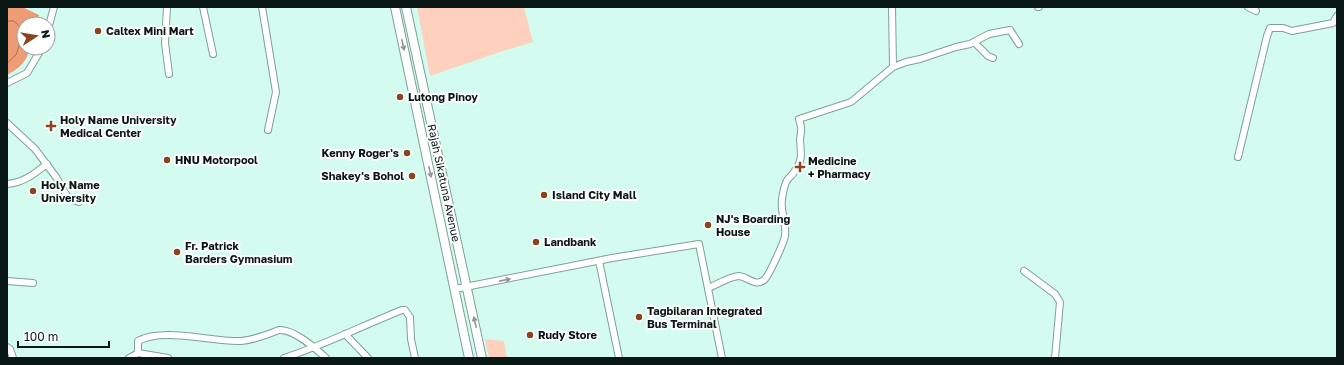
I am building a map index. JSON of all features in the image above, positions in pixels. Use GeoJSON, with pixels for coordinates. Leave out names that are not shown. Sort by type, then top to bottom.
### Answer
{"type":"FeatureCollection","features":[{"type":"Feature","properties":{"kind":"main road"},"geometry":{"type":"LineString","coordinates":[[395,7],[469,358]]}},
{"type":"Feature","properties":{"kind":"main road","name":"Rajah Sikatuna Avenue"},"geometry":{"type":"LineString","coordinates":[[406,7],[482,358]]}},
{"type":"Feature","properties":{"kind":"main road"},"geometry":{"type":"LineString","coordinates":[[410,77],[421,74]]}},
{"type":"Feature","properties":{"kind":"main road"},"geometry":{"type":"LineString","coordinates":[[458,304],[470,302]]}},
{"type":"Feature","properties":{"kind":"street"},"geometry":{"type":"LineString","coordinates":[[167,7],[166,43],[169,74]]}},
{"type":"Feature","properties":{"kind":"street"},"geometry":{"type":"LineString","coordinates":[[203,7],[213,54]]}},
{"type":"Feature","properties":{"kind":"street"},"geometry":{"type":"LineString","coordinates":[[262,7],[276,92],[268,130]]}},
{"type":"Feature","properties":{"kind":"street"},"geometry":{"type":"LineString","coordinates":[[892,7],[893,67]]}},
{"type":"Feature","properties":{"kind":"street"},"geometry":{"type":"LineString","coordinates":[[1248,7],[1256,11]]}},
{"type":"Feature","properties":{"kind":"street"},"geometry":{"type":"LineString","coordinates":[[1238,157],[1270,28],[1276,27],[1292,31],[1334,23],[1337,16]]}},
{"type":"Feature","properties":{"kind":"street"},"geometry":{"type":"LineString","coordinates":[[708,288],[736,276],[742,276],[749,281],[756,283],[760,282],[765,280],[773,267],[785,237],[782,201],[785,186],[788,178],[795,172],[802,154],[800,139],[802,130],[799,119],[851,102],[893,67],[974,42],[989,34],[1010,30],[1019,44]]}},
{"type":"Feature","properties":{"kind":"street"},"geometry":{"type":"LineString","coordinates":[[974,42],[988,56],[993,58]]}},
{"type":"Feature","properties":{"kind":"street"},"geometry":{"type":"LineString","coordinates":[[7,83],[27,73],[37,56]]}},
{"type":"Feature","properties":{"kind":"street"},"geometry":{"type":"LineString","coordinates":[[7,122],[35,149],[47,164],[67,196],[79,202]]}},
{"type":"Feature","properties":{"kind":"street"},"geometry":{"type":"LineString","coordinates":[[7,184],[16,183],[28,178],[47,164]]}},
{"type":"Feature","properties":{"kind":"street"},"geometry":{"type":"LineString","coordinates":[[455,289],[599,261],[699,244],[722,358]]}},
{"type":"Feature","properties":{"kind":"street"},"geometry":{"type":"LineString","coordinates":[[599,261],[619,358]]}},
{"type":"Feature","properties":{"kind":"street"},"geometry":{"type":"LineString","coordinates":[[1024,271],[1055,294],[1060,302],[1055,358]]}},
{"type":"Feature","properties":{"kind":"street"},"geometry":{"type":"LineString","coordinates":[[7,281],[33,283]]}},
{"type":"Feature","properties":{"kind":"street"},"geometry":{"type":"LineString","coordinates":[[284,358],[297,356],[344,334],[405,310],[410,318],[411,339],[415,358]]}},
{"type":"Feature","properties":{"kind":"street"},"geometry":{"type":"LineString","coordinates":[[138,353],[138,341],[144,338],[165,334],[222,341],[242,341],[283,330],[298,336],[326,358]]}},
{"type":"Feature","properties":{"kind":"street"},"geometry":{"type":"LineString","coordinates":[[344,334],[368,358]]}},
{"type":"Feature","properties":{"kind":"street"},"geometry":{"type":"LineString","coordinates":[[7,347],[13,358]]}},
{"type":"Feature","properties":{"kind":"street"},"geometry":{"type":"LineString","coordinates":[[129,358],[138,353],[168,358]]}},
{"type":"Feature","properties":{"kind":"shaded area"},"geometry":{"type":"Polygon","coordinates":[[[7,7],[22,7],[39,15],[16,16],[16,56],[27,56],[22,65],[7,75],[7,7]]]}},
{"type":"Feature","properties":{"kind":"shaded area"},"geometry":{"type":"Polygon","coordinates":[[[417,7],[524,7],[533,42],[430,76],[417,7]]]}},
{"type":"Feature","properties":{"kind":"shaded area"},"geometry":{"type":"Polygon","coordinates":[[[7,21],[14,21],[16,23],[16,55],[7,63],[7,21]]]}},
{"type":"Feature","properties":{"kind":"shaded area"},"geometry":{"type":"Polygon","coordinates":[[[485,339],[504,341],[507,358],[489,358],[485,339]]]}},
{"type":"Feature","properties":{"kind":"place","name":"Caltex Mini Mart"},"geometry":{"type":"Point","coordinates":[98,31]}},
{"type":"Feature","properties":{"kind":"place","name":"Lutong Pinoy"},"geometry":{"type":"Point","coordinates":[400,97]}},
{"type":"Feature","properties":{"kind":"place","name":"Holy Name University Medical Center"},"geometry":{"type":"Point","coordinates":[51,126]}},
{"type":"Feature","properties":{"kind":"place","name":"Kenny Roger's"},"geometry":{"type":"Point","coordinates":[407,153]}},
{"type":"Feature","properties":{"kind":"place","name":"HNU Motorpool"},"geometry":{"type":"Point","coordinates":[167,160]}},
{"type":"Feature","properties":{"kind":"place","name":"Medicine + Pharmacy"},"geometry":{"type":"Point","coordinates":[800,167]}},
{"type":"Feature","properties":{"kind":"place","name":"Shakey's Bohol"},"geometry":{"type":"Point","coordinates":[412,176]}},
{"type":"Feature","properties":{"kind":"place","name":"Holy Name University"},"geometry":{"type":"Point","coordinates":[33,191]}},
{"type":"Feature","properties":{"kind":"place","name":"Island City Mall"},"geometry":{"type":"Point","coordinates":[544,195]}},
{"type":"Feature","properties":{"kind":"place","name":"NJ's Boarding House"},"geometry":{"type":"Point","coordinates":[708,225]}},
{"type":"Feature","properties":{"kind":"place","name":"Landbank"},"geometry":{"type":"Point","coordinates":[536,242]}},
{"type":"Feature","properties":{"kind":"place","name":"Fr. Patrick Barders Gymnasium"},"geometry":{"type":"Point","coordinates":[177,252]}},
{"type":"Feature","properties":{"kind":"place","name":"Tagbilaran Integrated Bus Terminal"},"geometry":{"type":"Point","coordinates":[639,317]}},
{"type":"Feature","properties":{"kind":"place","name":"Rudy Store"},"geometry":{"type":"Point","coordinates":[530,335]}}]}
